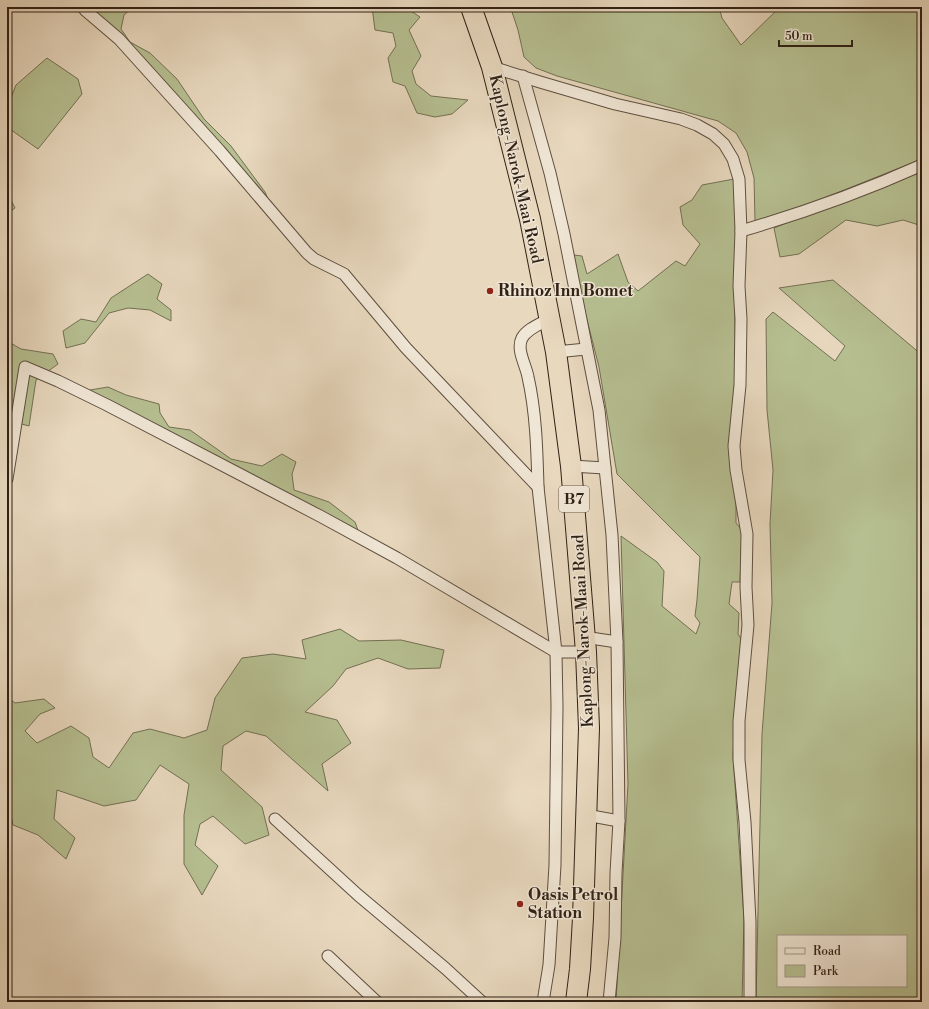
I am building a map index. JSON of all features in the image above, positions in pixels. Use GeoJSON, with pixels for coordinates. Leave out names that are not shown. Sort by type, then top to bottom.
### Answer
{"type":"FeatureCollection","features":[{"type":"Feature","properties":{"kind":"highway","name":"Kaplong-Narok-Maai Road"},"geometry":{"type":"LineString","coordinates":[[472,7],[492,67],[530,219],[556,352],[571,466],[585,645],[589,728],[581,954],[576,1002]]}},
{"type":"Feature","properties":{"kind":"street"},"geometry":{"type":"LineString","coordinates":[[83,7],[84,10],[94,19],[119,39],[220,151],[307,253],[314,259],[344,274],[406,348],[538,486]]}},
{"type":"Feature","properties":{"kind":"street"},"geometry":{"type":"LineString","coordinates":[[492,67],[615,104],[697,125],[713,134],[724,144],[733,159],[740,178],[740,385],[734,446],[736,470],[747,534],[746,587],[748,625],[740,721],[739,760],[745,822],[750,914],[750,1002]]}},
{"type":"Feature","properties":{"kind":"street"},"geometry":{"type":"LineString","coordinates":[[523,76],[550,173],[574,283],[599,410],[612,535],[617,642],[619,821],[616,873],[615,938],[609,1002]]}},
{"type":"Feature","properties":{"kind":"street"},"geometry":{"type":"LineString","coordinates":[[741,231],[780,220],[922,165]]}},
{"type":"Feature","properties":{"kind":"street"},"geometry":{"type":"LineString","coordinates":[[543,1002],[549,965],[555,865],[557,785],[556,652],[538,486],[532,406],[528,376],[520,344],[528,331],[549,319]]}},
{"type":"Feature","properties":{"kind":"street"},"geometry":{"type":"LineString","coordinates":[[556,352],[586,349]]}},
{"type":"Feature","properties":{"kind":"street"},"geometry":{"type":"LineString","coordinates":[[7,479],[25,367],[58,381],[114,409],[327,520],[397,558],[556,652],[585,645],[617,642]]}},
{"type":"Feature","properties":{"kind":"street"},"geometry":{"type":"LineString","coordinates":[[571,466],[605,468]]}},
{"type":"Feature","properties":{"kind":"street"},"geometry":{"type":"LineString","coordinates":[[586,814],[619,821]]}},
{"type":"Feature","properties":{"kind":"street"},"geometry":{"type":"LineString","coordinates":[[275,819],[358,895],[445,968],[482,1002]]}},
{"type":"Feature","properties":{"kind":"street"},"geometry":{"type":"LineString","coordinates":[[328,956],[377,1002]]}},
{"type":"Feature","properties":{"kind":"green space"},"geometry":{"type":"Polygon","coordinates":[[[86,7],[133,7],[124,15],[121,29],[130,42],[150,53],[177,79],[204,119],[231,146],[265,192],[273,211],[86,7]]]}},
{"type":"Feature","properties":{"kind":"green space"},"geometry":{"type":"Polygon","coordinates":[[[372,7],[405,7],[420,17],[409,30],[421,56],[412,71],[416,84],[431,96],[468,100],[452,114],[435,117],[417,113],[405,86],[393,82],[388,58],[396,46],[393,33],[375,30],[372,7]]]}},
{"type":"Feature","properties":{"kind":"green space"},"geometry":{"type":"Polygon","coordinates":[[[543,7],[719,7],[722,18],[741,45],[780,7],[922,7],[922,159],[814,202],[755,221],[754,178],[747,152],[736,133],[718,121],[557,76],[536,68],[524,57],[518,30],[511,9],[533,10],[543,7]]]}},
{"type":"Feature","properties":{"kind":"green space"},"geometry":{"type":"Polygon","coordinates":[[[47,58],[78,79],[82,94],[38,149],[7,127],[7,108],[16,85],[47,58]]]}},
{"type":"Feature","properties":{"kind":"green space"},"geometry":{"type":"Polygon","coordinates":[[[922,169],[922,226],[903,220],[877,226],[846,220],[799,254],[780,257],[774,228],[922,169]]]}},
{"type":"Feature","properties":{"kind":"green space"},"geometry":{"type":"Polygon","coordinates":[[[734,179],[737,226],[734,278],[736,366],[736,523],[742,530],[740,582],[732,582],[729,604],[739,613],[738,634],[742,640],[733,755],[744,919],[742,1002],[616,1002],[628,784],[621,536],[657,562],[664,571],[662,606],[696,634],[700,623],[695,616],[700,557],[617,474],[599,367],[572,261],[574,255],[582,256],[587,274],[618,254],[628,282],[638,291],[676,261],[685,266],[700,244],[683,225],[680,207],[692,200],[702,185],[734,179]]]}},
{"type":"Feature","properties":{"kind":"green space"},"geometry":{"type":"Polygon","coordinates":[[[7,192],[15,208],[7,214],[7,192]]]}},
{"type":"Feature","properties":{"kind":"green space"},"geometry":{"type":"Polygon","coordinates":[[[148,274],[162,284],[157,299],[171,310],[171,321],[150,310],[128,308],[109,313],[85,343],[66,348],[63,331],[81,319],[96,322],[111,298],[148,274]]]}},
{"type":"Feature","properties":{"kind":"green space"},"geometry":{"type":"Polygon","coordinates":[[[833,280],[922,355],[922,1002],[756,1002],[762,734],[772,603],[770,524],[773,470],[767,410],[766,319],[773,312],[835,361],[845,346],[779,288],[833,280]]]}},
{"type":"Feature","properties":{"kind":"green space"},"geometry":{"type":"Polygon","coordinates":[[[7,341],[21,349],[53,354],[58,364],[36,380],[29,426],[7,420],[7,341]]]}},
{"type":"Feature","properties":{"kind":"green space"},"geometry":{"type":"Polygon","coordinates":[[[108,387],[126,395],[159,404],[160,413],[169,427],[190,430],[231,459],[262,466],[282,454],[296,462],[292,474],[294,490],[329,502],[355,522],[359,533],[84,391],[108,387]]]}},
{"type":"Feature","properties":{"kind":"green space"},"geometry":{"type":"Polygon","coordinates":[[[340,629],[359,641],[401,640],[444,650],[440,668],[408,669],[378,658],[346,669],[333,686],[305,712],[337,720],[351,743],[322,764],[328,791],[266,736],[246,731],[223,746],[221,770],[262,807],[269,835],[245,844],[213,816],[200,824],[195,845],[218,866],[202,895],[184,864],[184,815],[189,784],[160,765],[136,800],[104,806],[57,790],[54,819],[75,838],[66,859],[38,835],[13,825],[7,797],[7,697],[15,703],[44,699],[55,708],[40,714],[25,731],[37,743],[71,726],[89,738],[93,757],[109,768],[133,733],[150,729],[184,738],[207,730],[215,698],[242,658],[273,654],[306,659],[302,640],[340,629]]]}},
{"type":"Feature","properties":{"kind":"place","name":"Rhinoz Inn Bomet"},"geometry":{"type":"Point","coordinates":[490,291]}},
{"type":"Feature","properties":{"kind":"place","name":"Oasis Petrol Station"},"geometry":{"type":"Point","coordinates":[520,904]}}]}
